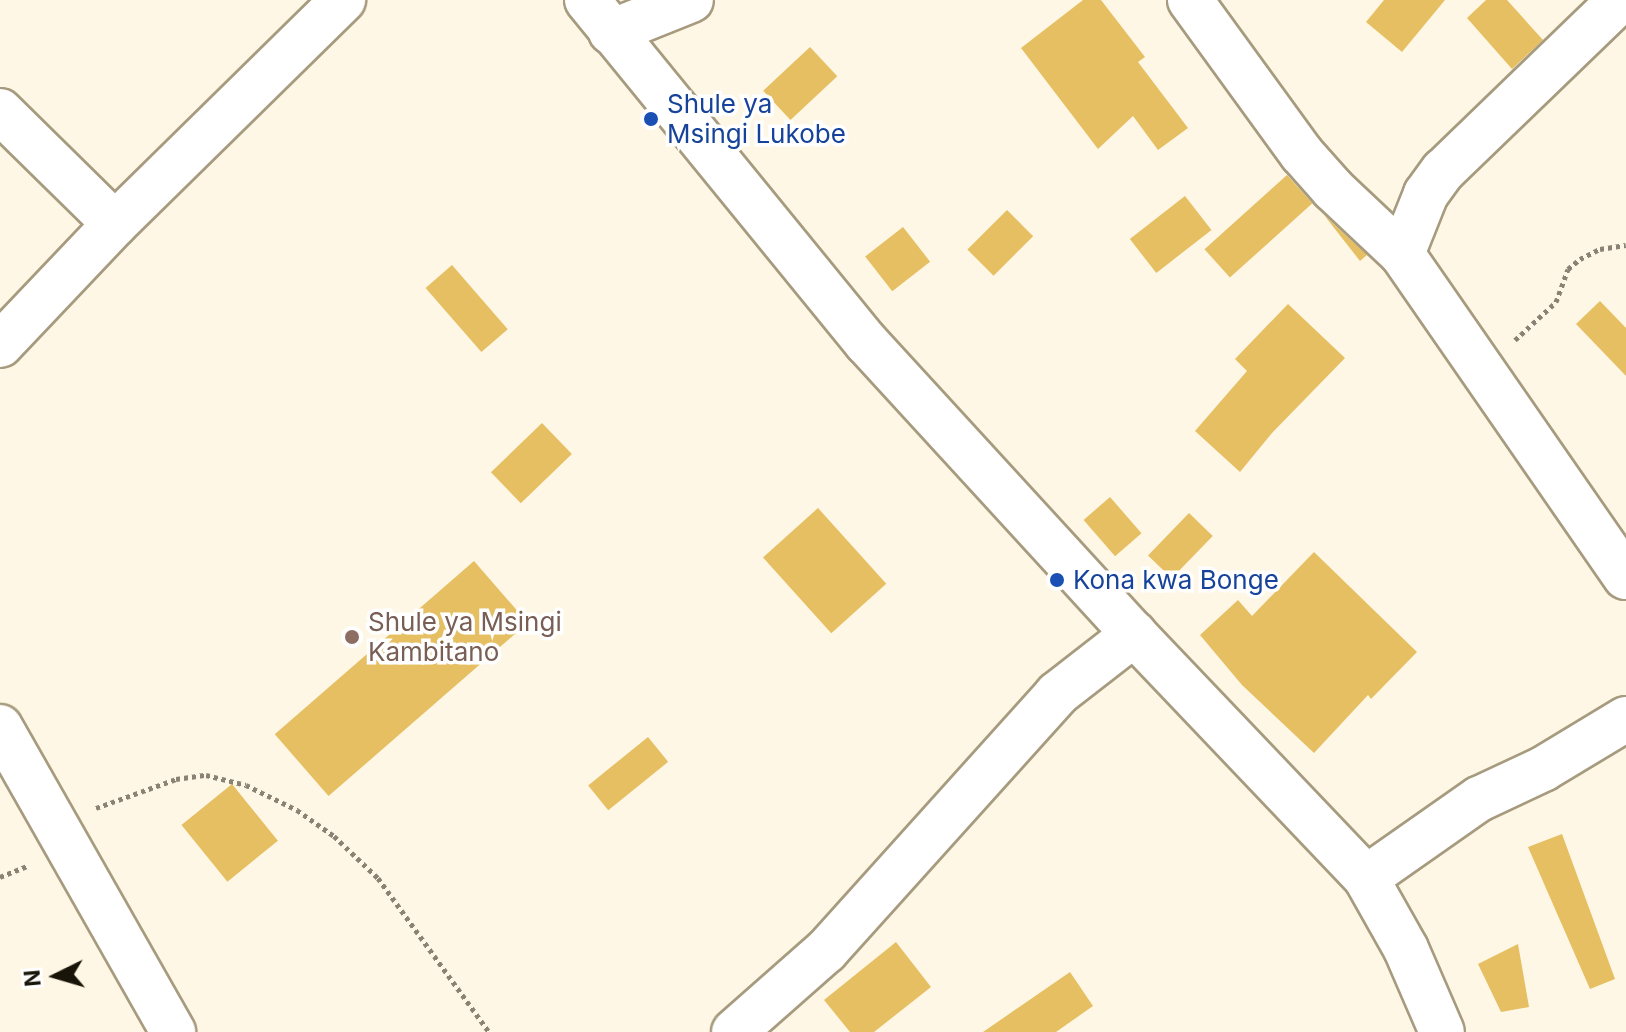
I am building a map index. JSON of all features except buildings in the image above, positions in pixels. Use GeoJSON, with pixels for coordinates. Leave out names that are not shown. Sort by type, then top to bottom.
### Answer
{"type":"FeatureCollection","features":[{"type":"Feature","properties":{"kind":"street"},"geometry":{"type":"LineString","coordinates":[[0,345],[115,224],[343,0]]}},
{"type":"Feature","properties":{"kind":"street"},"geometry":{"type":"LineString","coordinates":[[691,0],[599,16],[867,343],[1134,634],[1366,878],[1406,949],[1442,1032]]}},
{"type":"Feature","properties":{"kind":"street"},"geometry":{"type":"LineString","coordinates":[[1190,0],[1302,154],[1333,189],[1402,254],[1626,577]]}},
{"type":"Feature","properties":{"kind":"street"},"geometry":{"type":"LineString","coordinates":[[1402,254],[1426,194],[1443,171],[1620,0]]}},
{"type":"Feature","properties":{"kind":"street"},"geometry":{"type":"LineString","coordinates":[[0,111],[115,224]]}},
{"type":"Feature","properties":{"kind":"street"},"geometry":{"type":"LineString","coordinates":[[734,1032],[826,951],[1057,694],[1134,634]]}},
{"type":"Feature","properties":{"kind":"street"},"geometry":{"type":"LineString","coordinates":[[1366,878],[1479,799],[1543,769],[1626,719]]}},
{"type":"Feature","properties":{"kind":"street"},"geometry":{"type":"LineString","coordinates":[[0,727],[173,1032]]}},
{"type":"Feature","properties":{"kind":"path"},"geometry":{"type":"LineString","coordinates":[[1483,371],[1556,302],[1568,269],[1600,249],[1626,245]]}},
{"type":"Feature","properties":{"kind":"path"},"geometry":{"type":"LineString","coordinates":[[52,817],[103,806],[192,776],[222,776],[269,795],[315,821],[378,878],[489,1032]]}},
{"type":"Feature","properties":{"kind":"place","name":"Shule ya Msingi Lukobe"},"geometry":{"type":"Point","coordinates":[651,119]}},
{"type":"Feature","properties":{"kind":"place","name":"Kona kwa Bonge"},"geometry":{"type":"Point","coordinates":[1057,580]}},
{"type":"Feature","properties":{"kind":"place","name":"Shule ya Msingi Kambitano"},"geometry":{"type":"Point","coordinates":[352,637]}}]}
